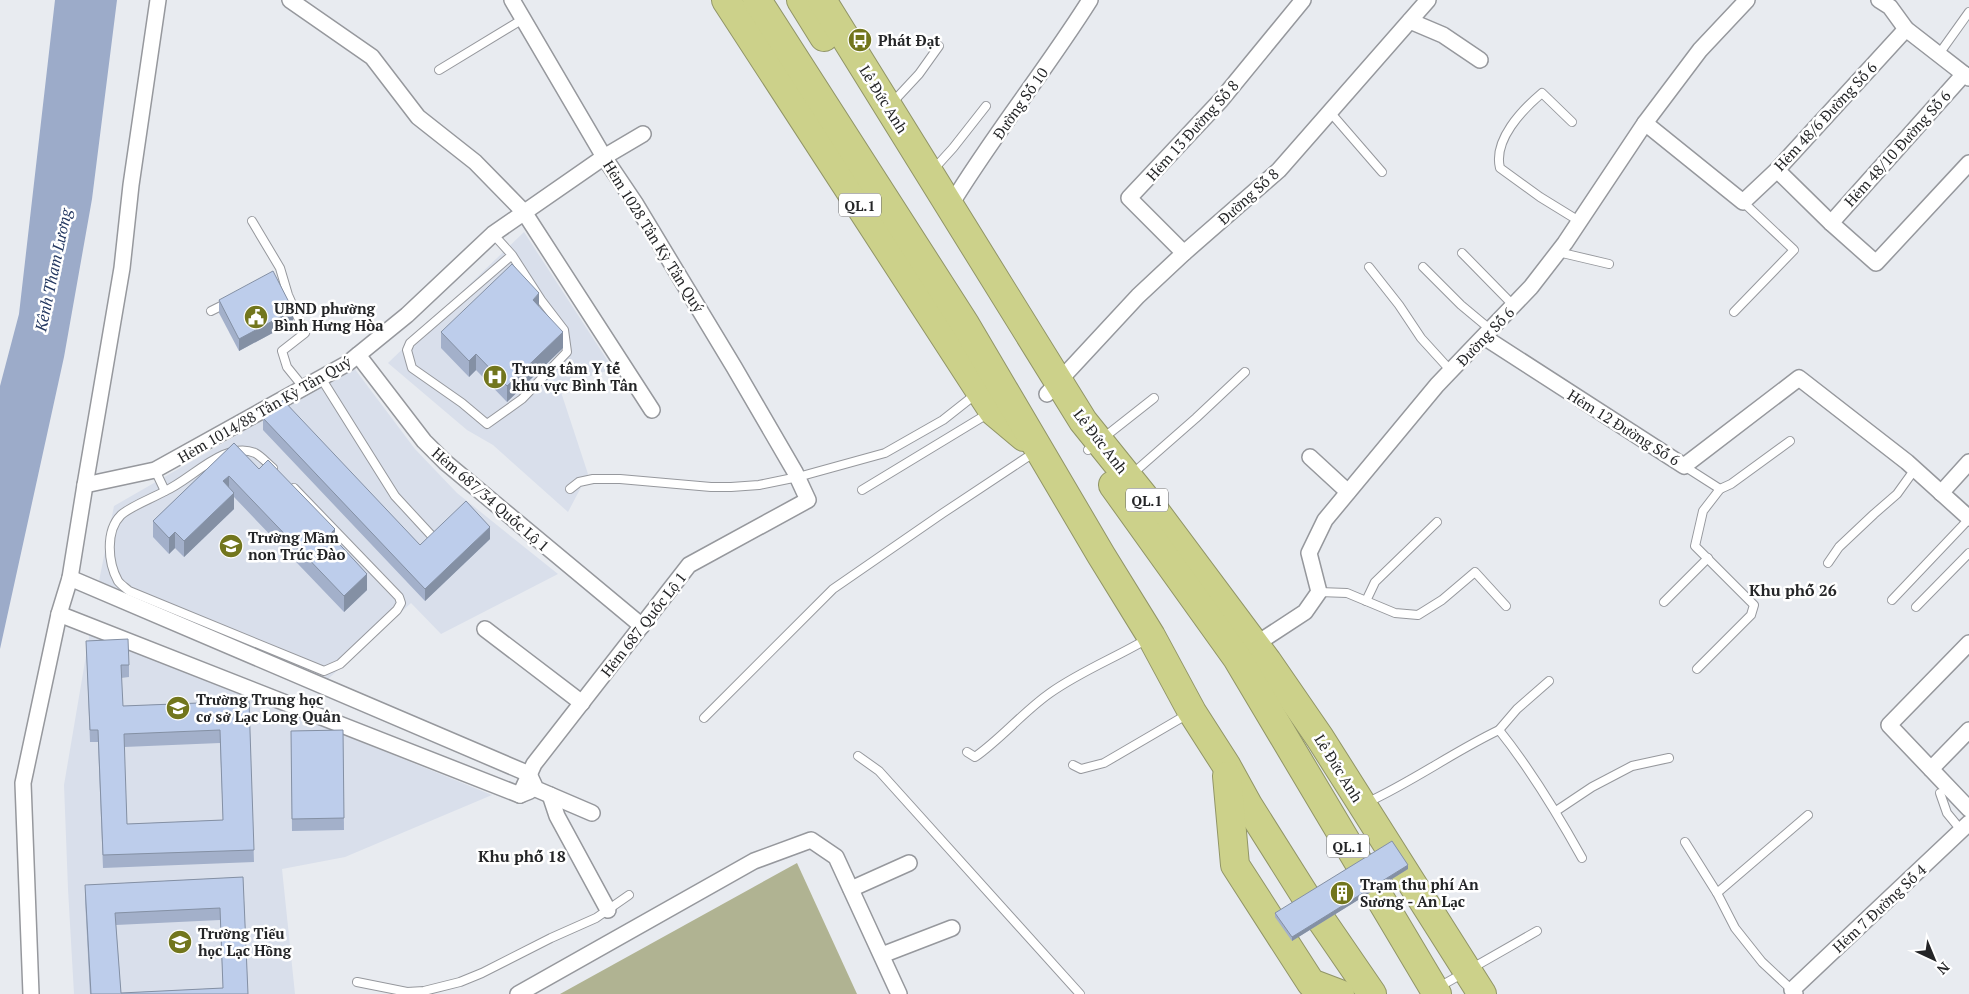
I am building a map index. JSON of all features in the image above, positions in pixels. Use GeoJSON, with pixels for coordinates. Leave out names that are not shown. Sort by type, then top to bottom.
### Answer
{"type":"FeatureCollection","features":[{"type":"Feature","properties":{"kind":"highway","name":"QL.1"},"geometry":{"type":"LineString","coordinates":[[726,0],[987,401],[1039,450]]}},
{"type":"Feature","properties":{"kind":"highway","name":"QL.1"},"geometry":{"type":"LineString","coordinates":[[757,0],[965,324],[1151,636],[1192,712],[1226,765],[1248,805],[1311,905],[1372,994]]}},
{"type":"Feature","properties":{"kind":"highway","name":"Lê Đức Anh"},"geometry":{"type":"LineString","coordinates":[[801,0],[936,219],[1093,445],[1246,651],[1320,738],[1482,994]]}},
{"type":"Feature","properties":{"kind":"highway","name":"Lê Đức Anh"},"geometry":{"type":"LineString","coordinates":[[822,0],[950,206],[1053,388]]}},
{"type":"Feature","properties":{"kind":"highway","name":"Lê Đức Anh"},"geometry":{"type":"LineString","coordinates":[[1246,651],[1436,992]]}},
{"type":"Feature","properties":{"kind":"highway","name":"QL.1"},"geometry":{"type":"LineString","coordinates":[[1226,765],[1234,865],[1311,983],[1340,994]]}},
{"type":"Feature","properties":{"kind":"street"},"geometry":{"type":"LineString","coordinates":[[31,994],[24,784],[59,614],[70,578],[122,268],[131,185],[158,0]]}},
{"type":"Feature","properties":{"kind":"street"},"geometry":{"type":"LineString","coordinates":[[290,0],[372,57],[418,117],[475,162],[524,212],[652,410]]}},
{"type":"Feature","properties":{"kind":"street","name":"Hẻm 1028 Tân Kỳ Tân Quý"},"geometry":{"type":"LineString","coordinates":[[512,0],[604,157],[687,288],[796,474]]}},
{"type":"Feature","properties":{"kind":"street","name":"Đường Số 10"},"geometry":{"type":"LineString","coordinates":[[950,206],[965,180],[1066,39],[1090,0]]}},
{"type":"Feature","properties":{"kind":"street","name":"Hẻm 13 Đường Số 8"},"geometry":{"type":"LineString","coordinates":[[1184,253],[1129,198],[1221,100],[1303,0]]}},
{"type":"Feature","properties":{"kind":"street","name":"Đường Số 8"},"geometry":{"type":"LineString","coordinates":[[1053,388],[1138,296],[1278,170],[1428,0]]}},
{"type":"Feature","properties":{"kind":"street","name":"Đường Số 6"},"geometry":{"type":"LineString","coordinates":[[1319,592],[1309,553],[1325,520],[1436,385],[1532,288],[1644,123],[1700,50],[1747,0]]}},
{"type":"Feature","properties":{"kind":"street"},"geometry":{"type":"LineString","coordinates":[[1879,0],[1890,7],[1906,29],[1966,76]]}},
{"type":"Feature","properties":{"kind":"street"},"geometry":{"type":"LineString","coordinates":[[1410,21],[1444,35],[1480,60]]}},
{"type":"Feature","properties":{"kind":"street","name":"Hẻm 48/6 Đường Số 6"},"geometry":{"type":"LineString","coordinates":[[1743,202],[1777,170],[1906,29]]}},
{"type":"Feature","properties":{"kind":"street","name":"Hẻm 48/10 Đường Số 6"},"geometry":{"type":"LineString","coordinates":[[1830,223],[1966,76]]}},
{"type":"Feature","properties":{"kind":"street"},"geometry":{"type":"LineString","coordinates":[[1644,123],[1743,202]]}},
{"type":"Feature","properties":{"kind":"street","name":"Hẻm 1014/88 Tân Kỳ Tân Quý"},"geometry":{"type":"LineString","coordinates":[[85,485],[155,470],[348,363],[407,316],[493,234],[604,157],[643,134]]}},
{"type":"Feature","properties":{"kind":"street"},"geometry":{"type":"LineString","coordinates":[[1777,170],[1830,223],[1876,263],[1969,163]]}},
{"type":"Feature","properties":{"kind":"street","name":"Hẻm 12 Đường Số 6"},"geometry":{"type":"LineString","coordinates":[[1488,334],[1684,466],[1800,378],[1915,469],[1969,518]]}},
{"type":"Feature","properties":{"kind":"street","name":"Hẻm 687/34 Quốc Lộ 1"},"geometry":{"type":"LineString","coordinates":[[358,355],[424,441],[445,462],[642,626]]}},
{"type":"Feature","properties":{"kind":"street"},"geometry":{"type":"LineString","coordinates":[[1310,457],[1348,492]]}},
{"type":"Feature","properties":{"kind":"street"},"geometry":{"type":"LineString","coordinates":[[1941,493],[1969,462]]}},
{"type":"Feature","properties":{"kind":"street","name":"Hẻm 687 Quốc Lộ 1"},"geometry":{"type":"LineString","coordinates":[[520,795],[534,764],[689,564],[808,500],[796,474]]}},
{"type":"Feature","properties":{"kind":"street"},"geometry":{"type":"LineString","coordinates":[[70,578],[529,774],[536,789],[592,813]]}},
{"type":"Feature","properties":{"kind":"street"},"geometry":{"type":"LineString","coordinates":[[1246,651],[1305,612],[1319,592]]}},
{"type":"Feature","properties":{"kind":"street"},"geometry":{"type":"LineString","coordinates":[[59,614],[520,795],[536,789]]}},
{"type":"Feature","properties":{"kind":"street"},"geometry":{"type":"LineString","coordinates":[[485,629],[582,703]]}},
{"type":"Feature","properties":{"kind":"street"},"geometry":{"type":"LineString","coordinates":[[1969,643],[1889,725],[1969,809]]}},
{"type":"Feature","properties":{"kind":"street"},"geometry":{"type":"LineString","coordinates":[[1931,769],[1969,730]]}},
{"type":"Feature","properties":{"kind":"street"},"geometry":{"type":"LineString","coordinates":[[454,769],[462,746]]}},
{"type":"Feature","properties":{"kind":"street"},"geometry":{"type":"LineString","coordinates":[[550,795],[557,816],[608,910]]}},
{"type":"Feature","properties":{"kind":"street","name":"Hẻm 7 Đường Số 4"},"geometry":{"type":"LineString","coordinates":[[1794,992],[1965,826]]}},
{"type":"Feature","properties":{"kind":"street"},"geometry":{"type":"LineString","coordinates":[[518,994],[754,861],[811,840],[836,857],[900,994]]}},
{"type":"Feature","properties":{"kind":"street"},"geometry":{"type":"LineString","coordinates":[[851,889],[909,863]]}},
{"type":"Feature","properties":{"kind":"street"},"geometry":{"type":"LineString","coordinates":[[882,955],[952,928]]}},
{"type":"Feature","properties":{"kind":"lane"},"geometry":{"type":"LineString","coordinates":[[1939,54],[1969,12]]}},
{"type":"Feature","properties":{"kind":"lane"},"geometry":{"type":"LineString","coordinates":[[439,70],[523,19]]}},
{"type":"Feature","properties":{"kind":"lane"},"geometry":{"type":"LineString","coordinates":[[889,107],[919,74],[939,46]]}},
{"type":"Feature","properties":{"kind":"lane"},"geometry":{"type":"LineString","coordinates":[[1572,122],[1542,93],[1522,112],[1510,129],[1500,145],[1497,158],[1500,168],[1540,197],[1579,221]]}},
{"type":"Feature","properties":{"kind":"lane"},"geometry":{"type":"LineString","coordinates":[[930,173],[954,148],[986,106]]}},
{"type":"Feature","properties":{"kind":"lane"},"geometry":{"type":"LineString","coordinates":[[1330,112],[1382,172]]}},
{"type":"Feature","properties":{"kind":"lane"},"geometry":{"type":"LineString","coordinates":[[1734,312],[1794,250],[1743,202]]}},
{"type":"Feature","properties":{"kind":"lane"},"geometry":{"type":"LineString","coordinates":[[252,221],[280,268],[288,295],[305,333],[282,351],[287,367],[304,388]]}},
{"type":"Feature","properties":{"kind":"lane"},"geometry":{"type":"LineString","coordinates":[[493,234],[512,255],[541,300],[564,330],[567,352],[522,399],[487,424],[462,403],[412,368],[406,350],[410,343],[512,255]]}},
{"type":"Feature","properties":{"kind":"lane"},"geometry":{"type":"LineString","coordinates":[[1558,252],[1609,264]]}},
{"type":"Feature","properties":{"kind":"lane"},"geometry":{"type":"LineString","coordinates":[[1462,253],[1514,306]]}},
{"type":"Feature","properties":{"kind":"lane"},"geometry":{"type":"LineString","coordinates":[[1369,267],[1399,305],[1421,338],[1451,371]]}},
{"type":"Feature","properties":{"kind":"lane"},"geometry":{"type":"LineString","coordinates":[[1423,268],[1488,334]]}},
{"type":"Feature","properties":{"kind":"lane"},"geometry":{"type":"LineString","coordinates":[[274,280],[282,276]]}},
{"type":"Feature","properties":{"kind":"lane"},"geometry":{"type":"LineString","coordinates":[[211,311],[238,298]]}},
{"type":"Feature","properties":{"kind":"lane"},"geometry":{"type":"LineString","coordinates":[[1122,483],[1245,372]]}},
{"type":"Feature","properties":{"kind":"lane"},"geometry":{"type":"LineString","coordinates":[[321,378],[395,496],[431,535]]}},
{"type":"Feature","properties":{"kind":"lane"},"geometry":{"type":"LineString","coordinates":[[1093,445],[1154,398]]}},
{"type":"Feature","properties":{"kind":"lane"},"geometry":{"type":"LineString","coordinates":[[570,489],[579,482],[593,479],[620,479],[711,487],[759,485],[796,474],[885,453],[943,420],[987,401]]}},
{"type":"Feature","properties":{"kind":"lane"},"geometry":{"type":"LineString","coordinates":[[862,490],[987,401]]}},
{"type":"Feature","properties":{"kind":"lane"},"geometry":{"type":"LineString","coordinates":[[1697,669],[1751,615],[1754,605],[1695,546],[1703,511],[1720,489],[1732,484],[1790,441]]}},
{"type":"Feature","properties":{"kind":"lane"},"geometry":{"type":"LineString","coordinates":[[704,718],[833,589],[1039,450]]}},
{"type":"Feature","properties":{"kind":"lane"},"geometry":{"type":"LineString","coordinates":[[282,477],[254,453],[244,451],[224,453],[176,486],[122,515],[112,530],[110,548],[112,565],[122,585],[130,591],[324,671],[340,664],[397,610],[401,603],[399,596],[289,483]]}},
{"type":"Feature","properties":{"kind":"lane"},"geometry":{"type":"LineString","coordinates":[[1684,466],[1720,489]]}},
{"type":"Feature","properties":{"kind":"lane"},"geometry":{"type":"LineString","coordinates":[[1828,563],[1839,547],[1897,494],[1915,469]]}},
{"type":"Feature","properties":{"kind":"lane"},"geometry":{"type":"LineString","coordinates":[[155,470],[165,491]]}},
{"type":"Feature","properties":{"kind":"lane"},"geometry":{"type":"LineString","coordinates":[[1892,600],[1969,518]]}},
{"type":"Feature","properties":{"kind":"lane"},"geometry":{"type":"LineString","coordinates":[[1366,601],[1375,582],[1437,522]]}},
{"type":"Feature","properties":{"kind":"lane"},"geometry":{"type":"LineString","coordinates":[[1916,607],[1969,553]]}},
{"type":"Feature","properties":{"kind":"lane"},"geometry":{"type":"LineString","coordinates":[[1664,602],[1708,558]]}},
{"type":"Feature","properties":{"kind":"lane"},"geometry":{"type":"LineString","coordinates":[[1319,592],[1347,593],[1395,613],[1418,615],[1442,600],[1475,572],[1506,606]]}},
{"type":"Feature","properties":{"kind":"lane"},"geometry":{"type":"LineString","coordinates":[[967,752],[975,757],[994,743],[1023,713],[1050,693],[1086,670],[1120,655],[1151,636]]}},
{"type":"Feature","properties":{"kind":"lane"},"geometry":{"type":"LineString","coordinates":[[1362,804],[1390,792],[1466,745],[1499,730],[1517,709],[1549,681]]}},
{"type":"Feature","properties":{"kind":"lane"},"geometry":{"type":"LineString","coordinates":[[1073,765],[1081,769],[1104,763],[1192,712]]}},
{"type":"Feature","properties":{"kind":"lane"},"geometry":{"type":"LineString","coordinates":[[1499,730],[1518,754],[1556,811],[1582,858]]}},
{"type":"Feature","properties":{"kind":"lane"},"geometry":{"type":"LineString","coordinates":[[858,756],[879,771],[1080,994]]}},
{"type":"Feature","properties":{"kind":"lane"},"geometry":{"type":"LineString","coordinates":[[1556,811],[1592,786],[1632,766],[1669,758]]}},
{"type":"Feature","properties":{"kind":"lane"},"geometry":{"type":"LineString","coordinates":[[1940,793],[1947,813],[1965,826]]}},
{"type":"Feature","properties":{"kind":"lane"},"geometry":{"type":"LineString","coordinates":[[1717,893],[1808,815]]}},
{"type":"Feature","properties":{"kind":"lane"},"geometry":{"type":"LineString","coordinates":[[1685,842],[1717,893],[1735,928],[1762,962],[1794,992]]}},
{"type":"Feature","properties":{"kind":"lane"},"geometry":{"type":"LineString","coordinates":[[357,982],[407,992],[424,991],[460,982],[551,938],[574,929],[629,896]]}},
{"type":"Feature","properties":{"kind":"lane"},"geometry":{"type":"LineString","coordinates":[[1436,992],[1467,970],[1537,931]]}},
{"type":"Feature","properties":{"kind":"shaded area","name":"Trung tâm Y tế khu vực Bình Tân"},"geometry":{"type":"Polygon","coordinates":[[[524,232],[613,369],[559,386],[588,474],[568,512],[493,445],[467,430],[388,363],[524,232]]]}},
{"type":"Feature","properties":{"kind":"shaded area"},"geometry":{"type":"Polygon","coordinates":[[[354,368],[415,449],[457,493],[558,574],[441,634],[411,603],[327,680],[98,586],[114,506],[354,368]]]}},
{"type":"Feature","properties":{"kind":"shaded area","name":"Trường Trung học cơ sở Lạc Long Quân"},"geometry":{"type":"Polygon","coordinates":[[[90,632],[492,795],[345,857],[282,869],[295,994],[74,994],[64,785],[90,632]]]}},
{"type":"Feature","properties":{"kind":"green space"},"geometry":{"type":"Polygon","coordinates":[[[797,863],[857,994],[560,994],[797,863]]]}},
{"type":"Feature","properties":{"kind":"water","name":"Kênh Tham Lương"},"geometry":{"type":"Polygon","coordinates":[[[55,0],[117,0],[92,199],[64,357],[0,649],[0,386],[19,314],[55,0]]]}},
{"type":"Feature","properties":{"kind":"building"},"geometry":{"type":"Polygon","coordinates":[[[512,264],[539,293],[533,300],[563,332],[507,386],[476,354],[469,361],[441,332],[512,264]]]}},
{"type":"Feature","properties":{"kind":"building","name":"UBND phường Bình Hưng Hòa"},"geometry":{"type":"Polygon","coordinates":[[[273,271],[293,310],[239,339],[219,300],[273,271]]]}},
{"type":"Feature","properties":{"kind":"building"},"geometry":{"type":"Polygon","coordinates":[[[283,400],[420,545],[466,501],[490,527],[425,589],[263,418],[283,400]]]}},
{"type":"Feature","properties":{"kind":"building"},"geometry":{"type":"Polygon","coordinates":[[[234,443],[259,469],[268,460],[335,529],[330,534],[367,574],[344,596],[229,476],[223,481],[234,493],[184,541],[175,532],[169,538],[153,521],[234,443]]]}},
{"type":"Feature","properties":{"kind":"building"},"geometry":{"type":"Polygon","coordinates":[[[128,639],[129,665],[121,665],[123,706],[249,701],[254,850],[103,855],[98,730],[90,730],[86,641],[128,639]],[[220,730],[124,734],[127,824],[223,820],[220,730]]]}},
{"type":"Feature","properties":{"kind":"building"},"geometry":{"type":"Polygon","coordinates":[[[343,730],[344,818],[292,819],[291,731],[343,730]]]}},
{"type":"Feature","properties":{"kind":"building","name":"Trạm thu phí An Sương - An Lạc"},"geometry":{"type":"Polygon","coordinates":[[[1392,841],[1408,865],[1292,937],[1275,913],[1392,841]]]}},
{"type":"Feature","properties":{"kind":"building"},"geometry":{"type":"Polygon","coordinates":[[[243,877],[248,994],[91,994],[85,885],[243,877]],[[220,908],[115,913],[121,993],[223,988],[220,908]]]}},
{"type":"Feature","properties":{"kind":"place","name":"Phát Đạt"},"geometry":{"type":"Point","coordinates":[860,40]}},
{"type":"Feature","properties":{"kind":"place","name":"UBND phường Bình Hưng Hòa"},"geometry":{"type":"Point","coordinates":[256,317]}},
{"type":"Feature","properties":{"kind":"place","name":"Trung tâm Y tế khu vực Bình Tân"},"geometry":{"type":"Point","coordinates":[495,377]}},
{"type":"Feature","properties":{"kind":"place","name":"Trường Mầm non Trúc Đào"},"geometry":{"type":"Point","coordinates":[231,546]}},
{"type":"Feature","properties":{"kind":"place","name":"Trường Trung học cơ sở Lạc Long Quân"},"geometry":{"type":"Point","coordinates":[178,708]}},
{"type":"Feature","properties":{"kind":"place","name":"Trạm thu phí An Sương - An Lạc"},"geometry":{"type":"Point","coordinates":[1342,893]}},
{"type":"Feature","properties":{"kind":"place","name":"Trường Tiểu học Lạc Hồng"},"geometry":{"type":"Point","coordinates":[180,942]}},
{"type":"Feature","properties":{"kind":"district","name":"Khu phố 26"},"geometry":{"type":"Point","coordinates":[1793,590]}},
{"type":"Feature","properties":{"kind":"district","name":"Khu phố 18"},"geometry":{"type":"Point","coordinates":[522,856]}}]}
